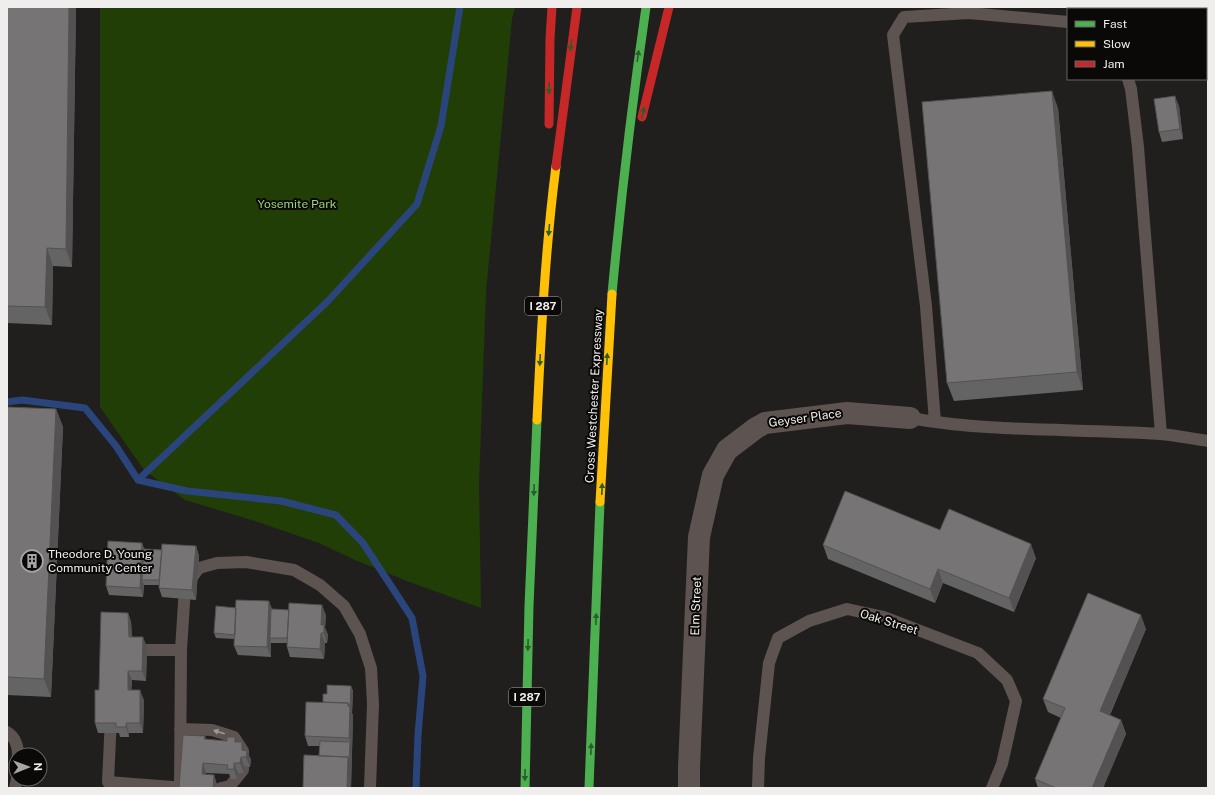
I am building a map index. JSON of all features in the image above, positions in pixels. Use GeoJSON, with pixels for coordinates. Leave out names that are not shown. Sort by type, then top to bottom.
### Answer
{"type":"FeatureCollection","features":[{"type":"Feature","properties":{"kind":"highway"},"geometry":{"type":"LineString","coordinates":[[549,130],[550,39],[552,7]]}},
{"type":"Feature","properties":{"kind":"highway","name":"I 287"},"geometry":{"type":"LineString","coordinates":[[525,788],[529,606],[543,298],[550,213],[571,44],[578,7]]}},
{"type":"Feature","properties":{"kind":"highway","name":"Cross Westchester Expressway"},"geometry":{"type":"LineString","coordinates":[[589,788],[610,303],[618,219],[638,54],[646,7]]}},
{"type":"Feature","properties":{"kind":"highway"},"geometry":{"type":"LineString","coordinates":[[618,219],[668,7]]}},
{"type":"Feature","properties":{"kind":"highway"},"geometry":{"type":"LineString","coordinates":[[550,145],[550,213]]}},
{"type":"Feature","properties":{"kind":"street","name":"Geyser Place"},"geometry":{"type":"LineString","coordinates":[[743,438],[764,423],[848,412],[910,418]]}},
{"type":"Feature","properties":{"kind":"street","name":"Elm Street"},"geometry":{"type":"LineString","coordinates":[[689,788],[698,537],[713,476],[727,450],[743,438]]}},
{"type":"Feature","properties":{"kind":"lane"},"geometry":{"type":"LineString","coordinates":[[935,422],[926,306],[893,35],[904,16],[969,13],[1067,22]]}},
{"type":"Feature","properties":{"kind":"lane"},"geometry":{"type":"LineString","coordinates":[[1128,80],[1131,89],[1138,147],[1161,434]]}},
{"type":"Feature","properties":{"kind":"lane"},"geometry":{"type":"LineString","coordinates":[[910,418],[935,422],[1033,430],[1161,434],[1208,441]]}},
{"type":"Feature","properties":{"kind":"lane"},"geometry":{"type":"LineString","coordinates":[[111,704],[108,782],[181,788],[181,650],[185,587],[199,568],[217,562],[246,562],[294,570],[320,585],[344,606],[360,634],[371,668],[373,704],[370,788]]}},
{"type":"Feature","properties":{"kind":"lane","name":"Oak Street"},"geometry":{"type":"LineString","coordinates":[[758,788],[759,758],[769,663],[778,638],[809,621],[847,609],[884,617],[978,652],[1007,680],[1016,701],[1002,764],[992,788]]}},
{"type":"Feature","properties":{"kind":"lane"},"geometry":{"type":"LineString","coordinates":[[122,650],[181,650]]}},
{"type":"Feature","properties":{"kind":"lane"},"geometry":{"type":"LineString","coordinates":[[180,729],[212,730],[234,737],[243,750],[243,770],[230,786],[221,788]]}},
{"type":"Feature","properties":{"kind":"lane"},"geometry":{"type":"LineString","coordinates":[[7,732],[13,737],[17,747]]}},
{"type":"Feature","properties":{"kind":"green space","name":"Yosemite Park"},"geometry":{"type":"Polygon","coordinates":[[[100,7],[515,7],[512,19],[486,292],[479,483],[481,608],[407,581],[355,560],[319,543],[255,521],[185,500],[144,470],[100,407],[100,7]]]}},
{"type":"Feature","properties":{"kind":"building"},"geometry":{"type":"Polygon","coordinates":[[[7,7],[69,7],[66,249],[47,248],[45,307],[7,306],[7,7]]]}},
{"type":"Feature","properties":{"kind":"building"},"geometry":{"type":"Polygon","coordinates":[[[1052,91],[1077,372],[947,383],[922,102],[1052,91]]]}},
{"type":"Feature","properties":{"kind":"building"},"geometry":{"type":"Polygon","coordinates":[[[1175,96],[1180,129],[1159,132],[1154,99],[1175,96]]]}},
{"type":"Feature","properties":{"kind":"building","name":"Theodore D. Young Community Center"},"geometry":{"type":"Polygon","coordinates":[[[7,407],[56,409],[44,679],[7,677],[7,407]]]}},
{"type":"Feature","properties":{"kind":"building"},"geometry":{"type":"Polygon","coordinates":[[[845,491],[940,530],[949,509],[1031,544],[1009,598],[938,569],[930,589],[823,545],[845,491]]]}},
{"type":"Feature","properties":{"kind":"building"},"geometry":{"type":"Polygon","coordinates":[[[108,541],[142,543],[140,588],[106,586],[108,541]]]}},
{"type":"Feature","properties":{"kind":"building"},"geometry":{"type":"Polygon","coordinates":[[[162,544],[196,546],[192,590],[159,588],[162,544]]]}},
{"type":"Feature","properties":{"kind":"building"},"geometry":{"type":"Polygon","coordinates":[[[144,549],[162,550],[159,580],[142,580],[144,549]]]}},
{"type":"Feature","properties":{"kind":"building"},"geometry":{"type":"Polygon","coordinates":[[[1088,593],[1141,615],[1100,711],[1121,720],[1092,788],[1056,788],[1035,779],[1065,708],[1043,699],[1088,593]]]}},
{"type":"Feature","properties":{"kind":"building"},"geometry":{"type":"Polygon","coordinates":[[[236,600],[269,601],[267,647],[234,646],[236,600]]]}},
{"type":"Feature","properties":{"kind":"building"},"geometry":{"type":"Polygon","coordinates":[[[289,603],[322,605],[321,625],[324,625],[324,633],[321,633],[320,649],[287,647],[289,603]]]}},
{"type":"Feature","properties":{"kind":"building"},"geometry":{"type":"Polygon","coordinates":[[[216,606],[236,608],[235,635],[214,633],[216,606]]]}},
{"type":"Feature","properties":{"kind":"building"},"geometry":{"type":"Polygon","coordinates":[[[271,609],[289,610],[287,638],[270,638],[271,609]]]}},
{"type":"Feature","properties":{"kind":"building"},"geometry":{"type":"Polygon","coordinates":[[[101,612],[128,613],[129,637],[143,637],[142,671],[128,671],[128,690],[140,690],[140,723],[126,723],[126,727],[116,727],[116,723],[95,723],[95,690],[99,690],[101,612]]]}},
{"type":"Feature","properties":{"kind":"building"},"geometry":{"type":"Polygon","coordinates":[[[327,685],[351,686],[350,707],[348,703],[323,702],[323,694],[327,694],[327,685]]]}},
{"type":"Feature","properties":{"kind":"building"},"geometry":{"type":"Polygon","coordinates":[[[306,702],[348,703],[348,706],[350,707],[349,738],[305,736],[306,702]]]}},
{"type":"Feature","properties":{"kind":"building"},"geometry":{"type":"Polygon","coordinates":[[[183,735],[205,736],[204,739],[227,741],[227,737],[235,737],[235,742],[242,742],[242,750],[247,751],[246,757],[241,757],[240,763],[234,763],[234,769],[227,769],[228,765],[203,763],[202,774],[214,775],[213,788],[179,788],[183,735]]]}},
{"type":"Feature","properties":{"kind":"building"},"geometry":{"type":"Polygon","coordinates":[[[320,741],[350,742],[349,762],[348,757],[319,756],[320,741]]]}},
{"type":"Feature","properties":{"kind":"building"},"geometry":{"type":"Polygon","coordinates":[[[304,755],[348,757],[347,788],[303,788],[304,755]]]}},
{"type":"Feature","properties":{"kind":"waterway"},"geometry":{"type":"LineString","coordinates":[[138,480],[328,301],[417,204],[441,126],[460,7]]}},
{"type":"Feature","properties":{"kind":"waterway"},"geometry":{"type":"LineString","coordinates":[[7,402],[22,400],[85,408],[116,446],[138,480],[187,491],[281,501],[336,515],[363,543],[412,618],[423,676],[418,735],[416,788]]}},
{"type":"Feature","properties":{"kind":"traffic: fast"},"geometry":{"type":"LineString","coordinates":[[612,294],[627,150],[646,7]]}},
{"type":"Feature","properties":{"kind":"traffic: fast"},"geometry":{"type":"LineString","coordinates":[[525,788],[529,606],[537,420]]}},
{"type":"Feature","properties":{"kind":"traffic: fast"},"geometry":{"type":"LineString","coordinates":[[589,788],[600,502]]}},
{"type":"Feature","properties":{"kind":"traffic: slow"},"geometry":{"type":"LineString","coordinates":[[537,420],[546,261],[556,166]]}},
{"type":"Feature","properties":{"kind":"traffic: slow"},"geometry":{"type":"LineString","coordinates":[[600,502],[612,294]]}},
{"type":"Feature","properties":{"kind":"traffic: jam"},"geometry":{"type":"LineString","coordinates":[[549,124],[552,7]]}},
{"type":"Feature","properties":{"kind":"traffic: jam"},"geometry":{"type":"LineString","coordinates":[[556,166],[577,7]]}},
{"type":"Feature","properties":{"kind":"traffic: jam"},"geometry":{"type":"LineString","coordinates":[[642,117],[669,7]]}},
{"type":"Feature","properties":{"kind":"place","name":"Theodore D. Young Community Center"},"geometry":{"type":"Point","coordinates":[32,561]}}]}
